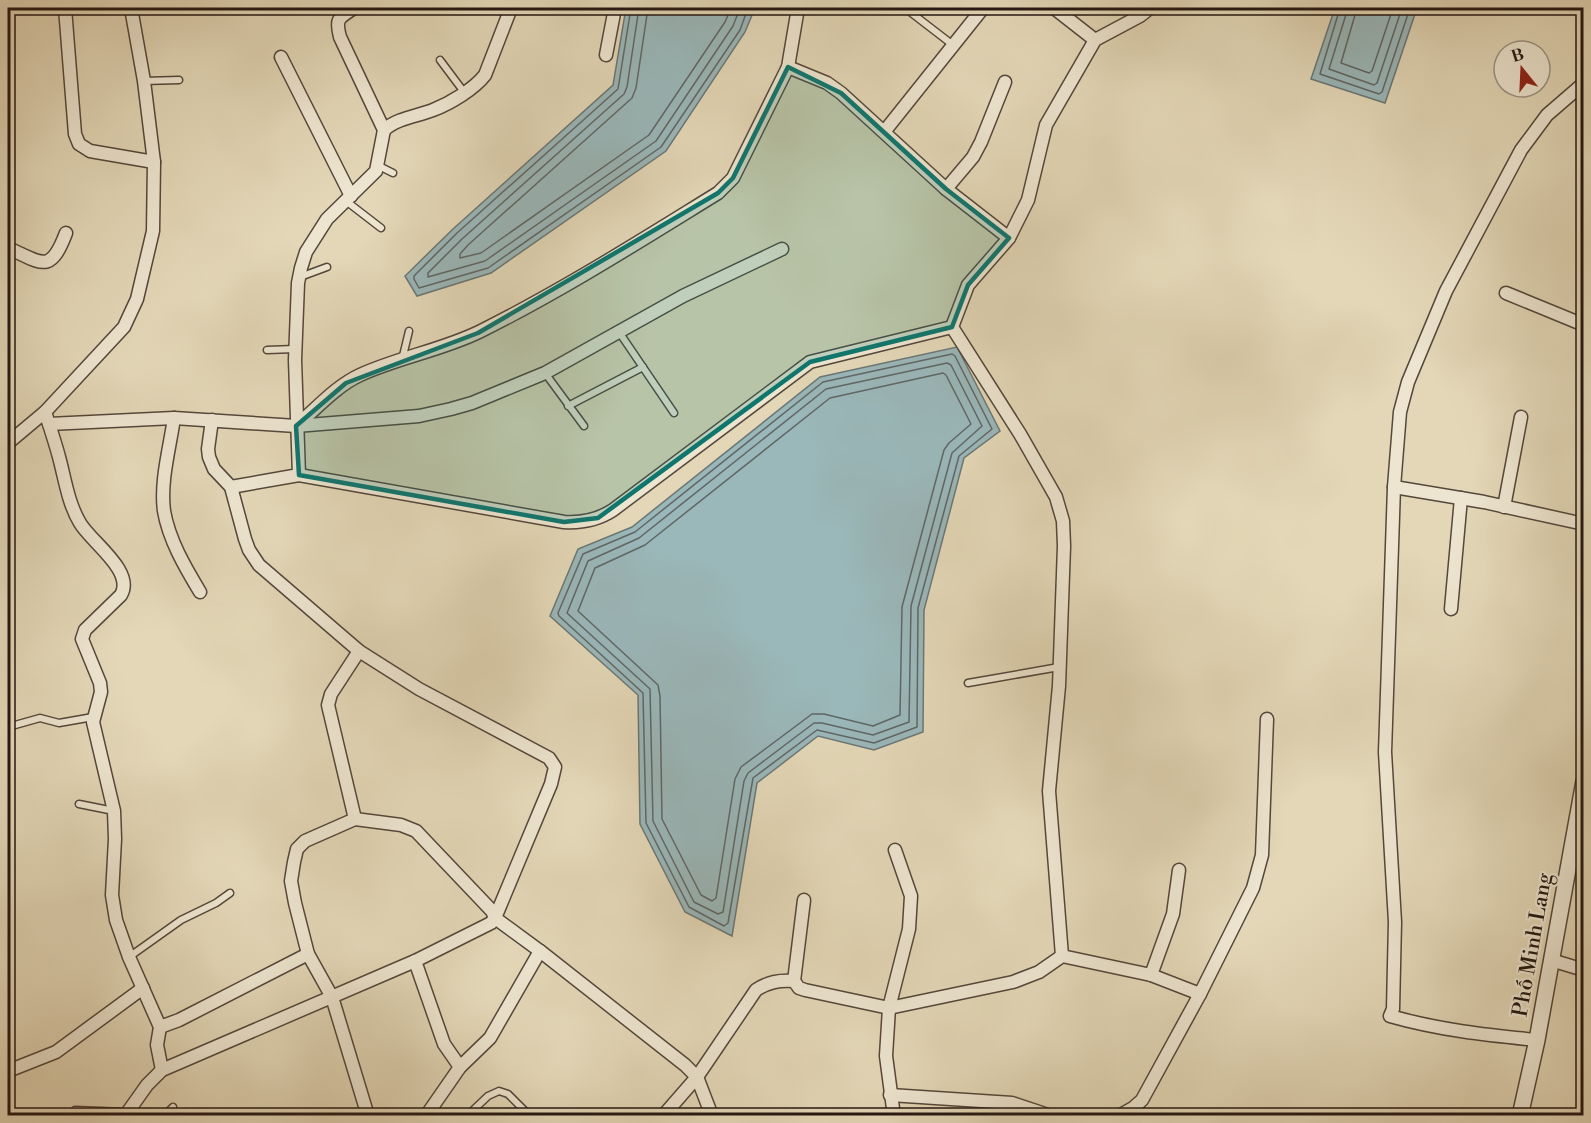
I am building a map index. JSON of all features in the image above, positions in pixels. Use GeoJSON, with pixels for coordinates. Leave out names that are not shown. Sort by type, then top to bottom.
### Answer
{"type":"FeatureCollection","features":[{"type":"Feature","properties":{"kind":"street"},"geometry":{"type":"LineString","coordinates":[[64,8],[75,134],[79,144],[90,151],[154,162]]}},
{"type":"Feature","properties":{"kind":"street"},"geometry":{"type":"LineString","coordinates":[[8,443],[47,418],[124,327],[133,310],[153,231],[154,162],[144,81],[131,8]]}},
{"type":"Feature","properties":{"kind":"street"},"geometry":{"type":"LineString","coordinates":[[299,476],[295,349],[299,277],[306,252],[327,219],[379,166],[384,130],[337,25],[339,18],[354,8]]}},
{"type":"Feature","properties":{"kind":"street"},"geometry":{"type":"LineString","coordinates":[[384,130],[394,123],[434,110],[479,83],[485,75],[511,8]]}},
{"type":"Feature","properties":{"kind":"street"},"geometry":{"type":"LineString","coordinates":[[606,55],[615,8]]}},
{"type":"Feature","properties":{"kind":"street"},"geometry":{"type":"LineString","coordinates":[[296,426],[346,383],[361,375],[478,333],[545,298],[718,193],[733,178],[788,67],[798,8]]}},
{"type":"Feature","properties":{"kind":"street"},"geometry":{"type":"LineString","coordinates":[[884,132],[983,8]]}},
{"type":"Feature","properties":{"kind":"street"},"geometry":{"type":"LineString","coordinates":[[1054,8],[1095,40]]}},
{"type":"Feature","properties":{"kind":"street"},"geometry":{"type":"LineString","coordinates":[[952,327],[968,285],[1009,237],[1028,200],[1046,125],[1095,40],[1140,16],[1150,8]]}},
{"type":"Feature","properties":{"kind":"street"},"geometry":{"type":"LineString","coordinates":[[281,57],[348,198]]}},
{"type":"Feature","properties":{"kind":"street"},"geometry":{"type":"LineString","coordinates":[[788,67],[827,82],[946,189],[1009,237]]}},
{"type":"Feature","properties":{"kind":"street"},"geometry":{"type":"LineString","coordinates":[[946,189],[973,157],[1005,82]]}},
{"type":"Feature","properties":{"kind":"street"},"geometry":{"type":"LineString","coordinates":[[1537,1040],[1427,1027],[1390,1016],[1393,1009],[1395,922],[1385,752],[1394,487],[1400,412],[1408,382],[1446,291],[1521,150],[1547,115],[1584,83]]}},
{"type":"Feature","properties":{"kind":"street"},"geometry":{"type":"LineString","coordinates":[[8,248],[44,263],[51,261],[58,254],[66,233]]}},
{"type":"Feature","properties":{"kind":"street"},"geometry":{"type":"LineString","coordinates":[[47,418],[174,418],[296,426],[418,416],[451,409],[472,403],[545,373],[683,296],[782,249]]}},
{"type":"Feature","properties":{"kind":"street"},"geometry":{"type":"LineString","coordinates":[[1506,293],[1584,325]]}},
{"type":"Feature","properties":{"kind":"street"},"geometry":{"type":"LineString","coordinates":[[231,488],[299,476],[564,522],[585,521],[613,510],[810,362],[952,327]]}},
{"type":"Feature","properties":{"kind":"street"},"geometry":{"type":"LineString","coordinates":[[952,327],[1020,434],[1056,497],[1063,521],[1060,666],[1049,791],[1062,956]]}},
{"type":"Feature","properties":{"kind":"street"},"geometry":{"type":"LineString","coordinates":[[1504,507],[1521,417]]}},
{"type":"Feature","properties":{"kind":"street"},"geometry":{"type":"LineString","coordinates":[[47,418],[68,495],[76,514],[87,532],[110,557],[124,580],[124,590],[121,595],[85,630],[82,639],[100,683],[101,692],[93,717],[114,811],[112,895],[116,920],[129,957],[160,1027],[157,1046],[162,1070]]}},
{"type":"Feature","properties":{"kind":"street"},"geometry":{"type":"LineString","coordinates":[[174,418],[163,490],[164,512],[182,562],[200,592]]}},
{"type":"Feature","properties":{"kind":"street"},"geometry":{"type":"LineString","coordinates":[[125,1114],[147,1085],[162,1070],[415,961],[491,923],[551,784],[555,767],[549,758],[419,689],[359,651],[259,565],[249,550],[231,488],[214,469],[209,457],[212,420]]}},
{"type":"Feature","properties":{"kind":"street"},"geometry":{"type":"LineString","coordinates":[[1394,487],[1461,498],[1584,524]]}},
{"type":"Feature","properties":{"kind":"street"},"geometry":{"type":"LineString","coordinates":[[1450,609],[1461,498]]}},
{"type":"Feature","properties":{"kind":"street"},"geometry":{"type":"LineString","coordinates":[[355,819],[328,705],[331,694],[359,651]]}},
{"type":"Feature","properties":{"kind":"street"},"geometry":{"type":"LineString","coordinates":[[1119,1116],[1142,1100],[1200,994],[1253,888],[1262,855],[1267,718]]}},
{"type":"Feature","properties":{"kind":"street","name":"Phố Minh Lang"},"geometry":{"type":"LineString","coordinates":[[1520,1116],[1580,821],[1584,781]]}},
{"type":"Feature","properties":{"kind":"street"},"geometry":{"type":"LineString","coordinates":[[368,1116],[332,997],[308,954],[291,881],[297,849],[305,841],[355,819],[401,825],[416,831],[492,911],[495,918],[647,1034],[697,1077],[712,1116]]}},
{"type":"Feature","properties":{"kind":"street"},"geometry":{"type":"LineString","coordinates":[[894,1116],[886,1056],[889,1008],[909,929],[911,896],[895,850]]}},
{"type":"Feature","properties":{"kind":"street"},"geometry":{"type":"LineString","coordinates":[[1151,975],[1173,914],[1179,870]]}},
{"type":"Feature","properties":{"kind":"street"},"geometry":{"type":"LineString","coordinates":[[804,900],[794,981],[799,988],[805,990],[889,1008],[1013,982],[1039,972],[1062,956],[1151,975],[1200,994]]}},
{"type":"Feature","properties":{"kind":"street"},"geometry":{"type":"LineString","coordinates":[[426,1116],[460,1067],[490,1038],[540,951]]}},
{"type":"Feature","properties":{"kind":"street"},"geometry":{"type":"LineString","coordinates":[[160,1027],[179,1020],[308,954]]}},
{"type":"Feature","properties":{"kind":"street"},"geometry":{"type":"LineString","coordinates":[[1551,960],[1584,970]]}},
{"type":"Feature","properties":{"kind":"street"},"geometry":{"type":"LineString","coordinates":[[415,961],[444,1044],[460,1067]]}},
{"type":"Feature","properties":{"kind":"street"},"geometry":{"type":"LineString","coordinates":[[663,1116],[697,1077],[756,990],[764,984],[775,981],[794,981]]}},
{"type":"Feature","properties":{"kind":"street"},"geometry":{"type":"LineString","coordinates":[[8,1071],[56,1052],[143,988]]}},
{"type":"Feature","properties":{"kind":"street"},"geometry":{"type":"LineString","coordinates":[[890,1095],[1012,1103],[1050,1116]]}},
{"type":"Feature","properties":{"kind":"lane"},"geometry":{"type":"LineString","coordinates":[[905,8],[953,45]]}},
{"type":"Feature","properties":{"kind":"lane"},"geometry":{"type":"LineString","coordinates":[[440,60],[464,92]]}},
{"type":"Feature","properties":{"kind":"lane"},"geometry":{"type":"LineString","coordinates":[[144,81],[180,80]]}},
{"type":"Feature","properties":{"kind":"lane"},"geometry":{"type":"LineString","coordinates":[[379,166],[393,173]]}},
{"type":"Feature","properties":{"kind":"lane"},"geometry":{"type":"LineString","coordinates":[[348,198],[381,228]]}},
{"type":"Feature","properties":{"kind":"lane"},"geometry":{"type":"LineString","coordinates":[[299,277],[327,267]]}},
{"type":"Feature","properties":{"kind":"lane"},"geometry":{"type":"LineString","coordinates":[[402,361],[409,331]]}},
{"type":"Feature","properties":{"kind":"lane"},"geometry":{"type":"LineString","coordinates":[[619,332],[674,413]]}},
{"type":"Feature","properties":{"kind":"lane"},"geometry":{"type":"LineString","coordinates":[[267,350],[295,349]]}},
{"type":"Feature","properties":{"kind":"lane"},"geometry":{"type":"LineString","coordinates":[[568,406],[643,367]]}},
{"type":"Feature","properties":{"kind":"lane"},"geometry":{"type":"LineString","coordinates":[[545,373],[584,426]]}},
{"type":"Feature","properties":{"kind":"lane"},"geometry":{"type":"LineString","coordinates":[[968,684],[1060,666]]}},
{"type":"Feature","properties":{"kind":"lane"},"geometry":{"type":"LineString","coordinates":[[8,728],[40,718],[59,723],[93,717]]}},
{"type":"Feature","properties":{"kind":"lane"},"geometry":{"type":"LineString","coordinates":[[79,804],[114,811]]}},
{"type":"Feature","properties":{"kind":"lane"},"geometry":{"type":"LineString","coordinates":[[129,957],[181,920],[216,903],[230,893]]}},
{"type":"Feature","properties":{"kind":"lane"},"geometry":{"type":"LineString","coordinates":[[466,1116],[488,1096],[500,1091],[508,1094],[530,1116]]}},
{"type":"Feature","properties":{"kind":"lane"},"geometry":{"type":"LineString","coordinates":[[164,1116],[173,1107]]}},
{"type":"Feature","properties":{"kind":"lane"},"geometry":{"type":"LineString","coordinates":[[75,1110],[125,1114]]}},
{"type":"Feature","properties":{"kind":"highlighted area"},"geometry":{"type":"Polygon","coordinates":[[[788,67],[841,93],[946,189],[1009,238],[968,285],[952,327],[810,362],[598,518],[564,522],[299,475],[296,426],[346,383],[478,333],[718,193],[733,178],[788,67]]]}},
{"type":"Feature","properties":{"kind":"water"},"geometry":{"type":"Polygon","coordinates":[[[626,8],[755,8],[745,32],[666,151],[491,273],[417,296],[405,276],[453,229],[613,85],[626,8]]]}},
{"type":"Feature","properties":{"kind":"water"},"geometry":{"type":"Polygon","coordinates":[[[1335,8],[1417,8],[1385,103],[1311,79],[1335,8]]]}},
{"type":"Feature","properties":{"kind":"water"},"geometry":{"type":"Polygon","coordinates":[[[957,347],[1000,431],[964,458],[924,610],[923,732],[874,750],[818,736],[757,783],[732,936],[685,912],[640,824],[638,695],[550,616],[578,549],[632,527],[820,377],[957,347]]]}}]}
